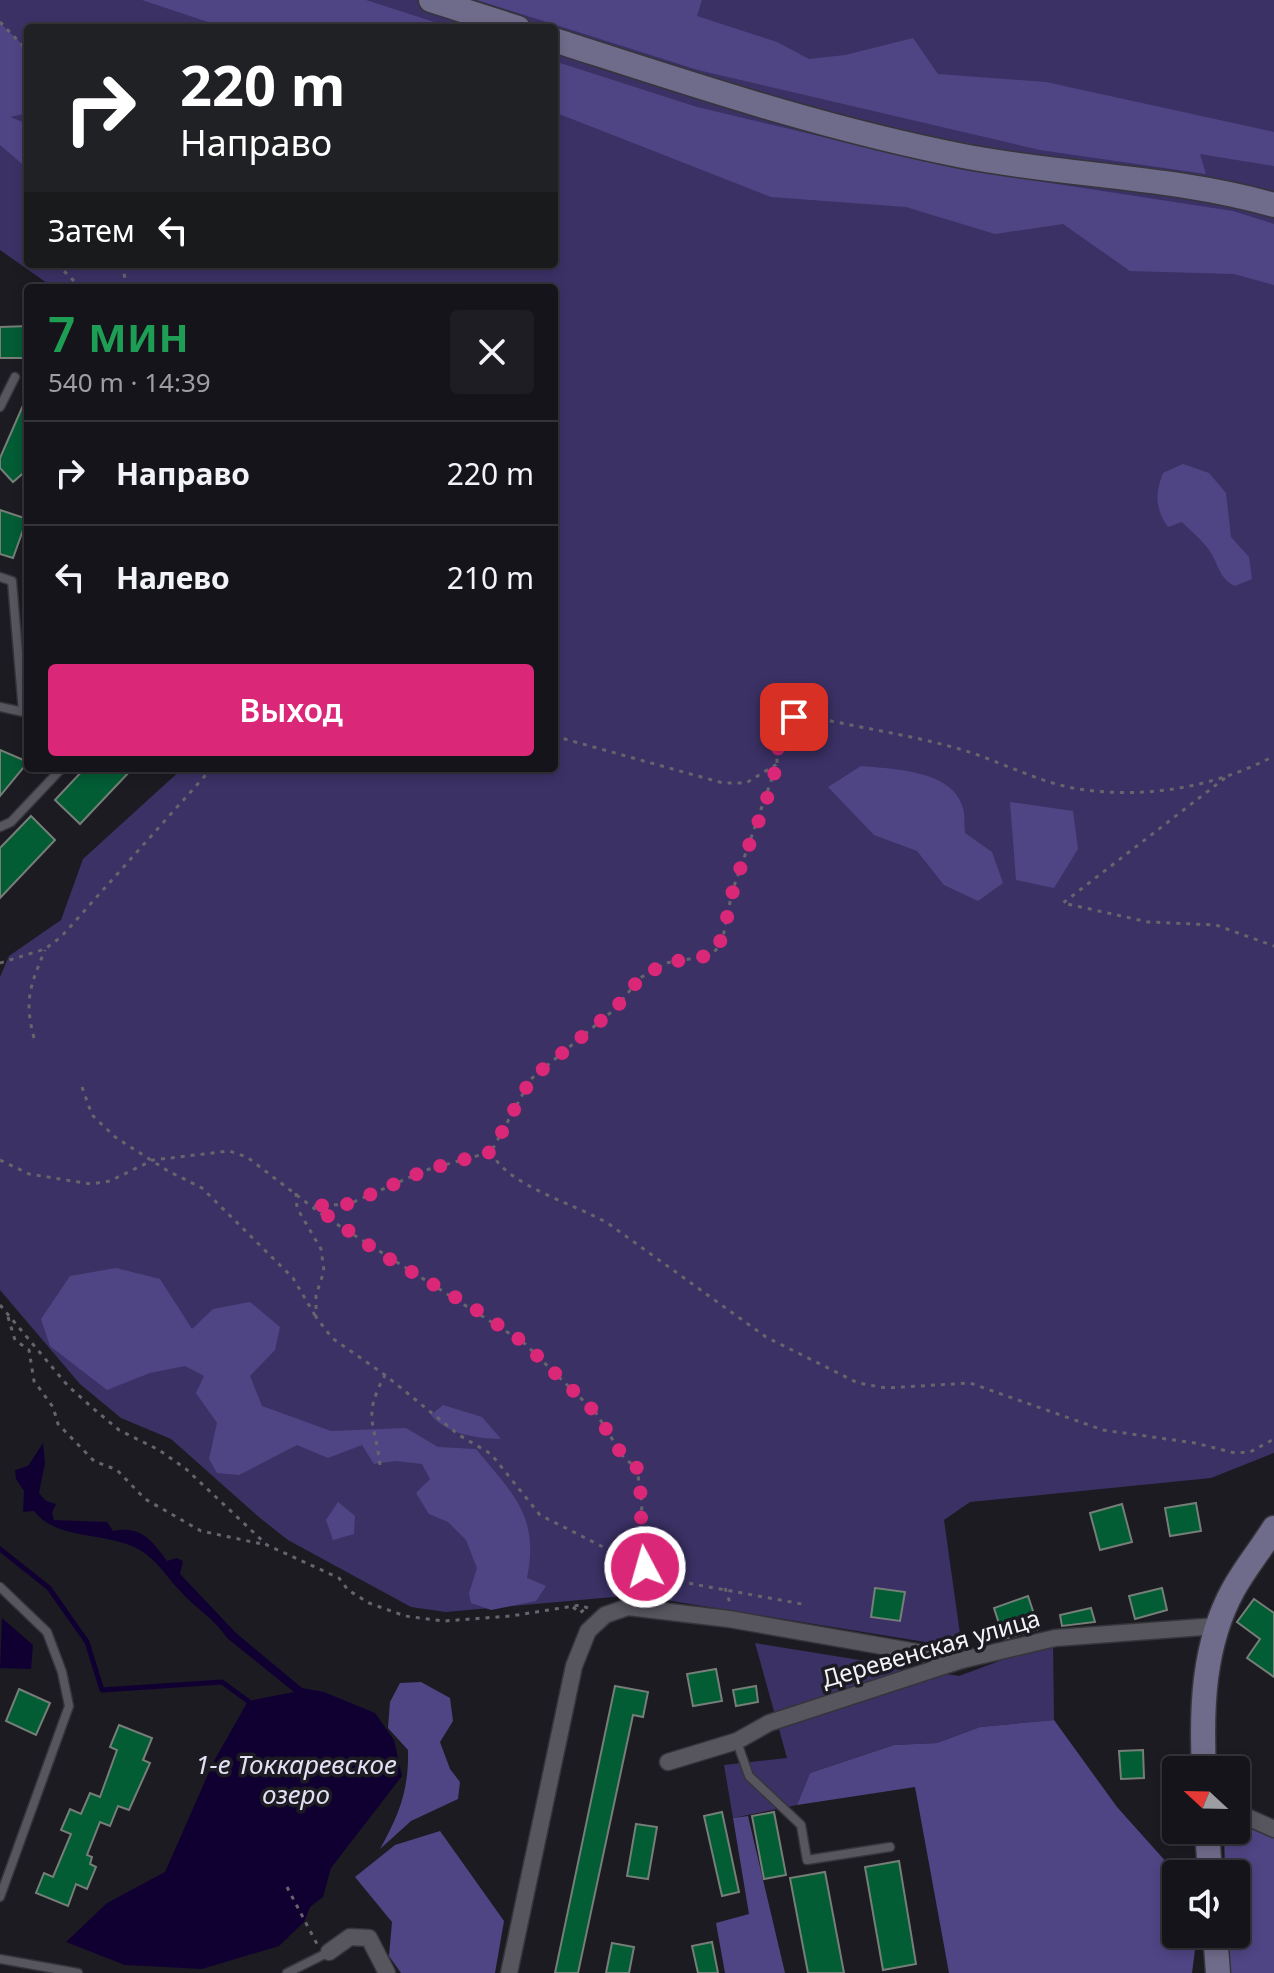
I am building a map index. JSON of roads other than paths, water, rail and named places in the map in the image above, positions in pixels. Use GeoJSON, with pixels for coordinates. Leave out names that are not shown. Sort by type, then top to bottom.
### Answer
{"type":"FeatureCollection","features":[{"type":"Feature","properties":{"kind":"main road"},"geometry":{"type":"LineString","coordinates":[[431,0],[506,24]]}},
{"type":"Feature","properties":{"kind":"main road"},"geometry":{"type":"LineString","coordinates":[[558,41],[699,87],[896,141],[965,156],[1228,192],[1274,205]]}},
{"type":"Feature","properties":{"kind":"main road"},"geometry":{"type":"LineString","coordinates":[[1203,1756],[1201,1708],[1217,1626],[1233,1589],[1274,1528]]}},
{"type":"Feature","properties":{"kind":"main road"},"geometry":{"type":"LineString","coordinates":[[1216,1948],[1218,1973]]}},
{"type":"Feature","properties":{"kind":"street"},"geometry":{"type":"LineString","coordinates":[[509,1973],[559,1723],[574,1666],[588,1631],[605,1615],[628,1607],[729,1619],[962,1660]]}},
{"type":"Feature","properties":{"kind":"street","name":"Деревенская улица"},"geometry":{"type":"LineString","coordinates":[[668,1762],[737,1741],[769,1723],[962,1660],[1055,1638],[1217,1626]]}},
{"type":"Feature","properties":{"kind":"street"},"geometry":{"type":"LineString","coordinates":[[1250,1818],[1274,1829]]}},
{"type":"Feature","properties":{"kind":"street"},"geometry":{"type":"LineString","coordinates":[[324,1950],[350,1937],[369,1938],[387,1973]]}},
{"type":"Feature","properties":{"kind":"lane"},"geometry":{"type":"LineString","coordinates":[[0,407],[15,377]]}},
{"type":"Feature","properties":{"kind":"lane"},"geometry":{"type":"LineString","coordinates":[[0,577],[12,581],[24,702]]}},
{"type":"Feature","properties":{"kind":"lane"},"geometry":{"type":"LineString","coordinates":[[0,707],[24,712]]}},
{"type":"Feature","properties":{"kind":"lane"},"geometry":{"type":"LineString","coordinates":[[0,827],[11,822],[58,772]]}},
{"type":"Feature","properties":{"kind":"lane"},"geometry":{"type":"LineString","coordinates":[[0,1587],[47,1632],[62,1672],[69,1706],[0,1897]]}},
{"type":"Feature","properties":{"kind":"lane"},"geometry":{"type":"LineString","coordinates":[[737,1741],[749,1776],[801,1825],[807,1860],[890,1847]]}},
{"type":"Feature","properties":{"kind":"lane"},"geometry":{"type":"LineString","coordinates":[[287,1973],[324,1950]]}},
{"type":"Feature","properties":{"kind":"lane"},"geometry":{"type":"LineString","coordinates":[[0,1959],[78,1973]]}},
{"type":"Feature","properties":{"kind":"water","name":"1-е Токкаревское озеро"},"geometry":{"type":"Polygon","coordinates":[[[43,1443],[45,1463],[39,1493],[46,1501],[56,1504],[52,1513],[54,1520],[107,1522],[113,1531],[132,1530],[145,1536],[167,1561],[177,1558],[183,1561],[180,1574],[236,1633],[302,1688],[324,1692],[375,1713],[394,1740],[402,1776],[331,1868],[323,1897],[310,1907],[304,1922],[279,1946],[202,1969],[125,1965],[66,1942],[107,1903],[165,1872],[214,1761],[248,1701],[294,1692],[227,1638],[143,1552],[123,1543],[55,1527],[34,1511],[23,1512],[24,1491],[16,1479],[15,1470],[28,1466],[43,1443]]]}},
{"type":"Feature","properties":{"kind":"water"},"geometry":{"type":"Polygon","coordinates":[[[2,1618],[33,1645],[31,1669],[0,1668],[2,1618]]]}},
{"type":"Feature","properties":{"kind":"waterway"},"geometry":{"type":"LineString","coordinates":[[0,1549],[49,1588],[87,1642],[102,1690],[222,1682],[248,1701]]}}]}
